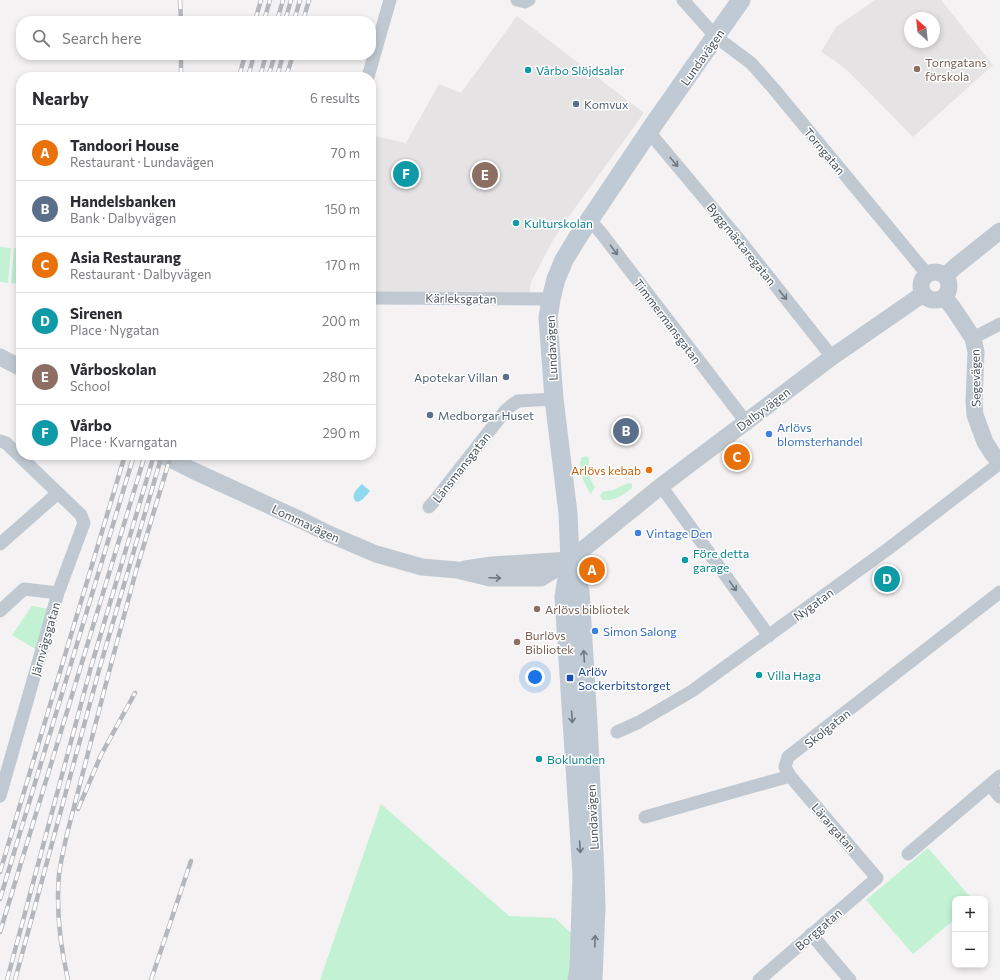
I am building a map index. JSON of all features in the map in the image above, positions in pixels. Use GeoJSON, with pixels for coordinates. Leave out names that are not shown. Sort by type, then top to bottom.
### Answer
{"type":"FeatureCollection","features":[{"type":"Feature","properties":{"kind":"main road","name":"Lundavägen"},"geometry":{"type":"LineString","coordinates":[[594,980],[596,907],[588,723],[580,592],[570,560],[568,513],[554,399],[548,318],[550,300],[556,279],[564,260],[578,237],[741,0]]}},
{"type":"Feature","properties":{"kind":"main road","name":"Lundavägen"},"geometry":{"type":"LineString","coordinates":[[570,560],[564,597],[582,875],[577,980]]}},
{"type":"Feature","properties":{"kind":"street"},"geometry":{"type":"LineString","coordinates":[[376,49],[390,0]]}},
{"type":"Feature","properties":{"kind":"street"},"geometry":{"type":"LineString","coordinates":[[517,0],[525,2],[529,0]]}},
{"type":"Feature","properties":{"kind":"street","name":"Torngatan"},"geometry":{"type":"LineString","coordinates":[[683,0],[716,37],[751,63],[927,274]]}},
{"type":"Feature","properties":{"kind":"street"},"geometry":{"type":"LineString","coordinates":[[369,72],[373,60]]}},
{"type":"Feature","properties":{"kind":"street","name":"Byggmästaregatan"},"geometry":{"type":"LineString","coordinates":[[649,132],[741,242],[832,357]]}},
{"type":"Feature","properties":{"kind":"street","name":"Timmermansgatan"},"geometry":{"type":"LineString","coordinates":[[590,220],[746,422]]}},
{"type":"Feature","properties":{"kind":"street"},"geometry":{"type":"LineString","coordinates":[[945,276],[1000,231]]}},
{"type":"Feature","properties":{"kind":"street"},"geometry":{"type":"LineString","coordinates":[[933,272],[940,273],[945,276],[949,287],[948,292],[944,296],[933,300],[927,298],[923,294],[921,283],[927,274],[933,272]]}},
{"type":"Feature","properties":{"kind":"street","name":"Dalbyvägen"},"geometry":{"type":"LineString","coordinates":[[570,560],[661,486],[832,357],[923,294]]}},
{"type":"Feature","properties":{"kind":"street","name":"Segevägen"},"geometry":{"type":"LineString","coordinates":[[944,296],[973,338],[976,352],[974,401],[975,415],[985,442],[1000,462]]}},
{"type":"Feature","properties":{"kind":"street","name":"Kärleksgatan"},"geometry":{"type":"LineString","coordinates":[[376,298],[550,300]]}},
{"type":"Feature","properties":{"kind":"street"},"geometry":{"type":"LineString","coordinates":[[973,338],[1000,324]]}},
{"type":"Feature","properties":{"kind":"street"},"geometry":{"type":"LineString","coordinates":[[0,357],[16,365]]}},
{"type":"Feature","properties":{"kind":"street","name":"Länsmansgatan"},"geometry":{"type":"LineString","coordinates":[[429,507],[505,411],[518,401],[554,399]]}},
{"type":"Feature","properties":{"kind":"street"},"geometry":{"type":"LineString","coordinates":[[0,441],[6,443],[16,453]]}},
{"type":"Feature","properties":{"kind":"street"},"geometry":{"type":"LineString","coordinates":[[0,544],[58,493],[24,460]]}},
{"type":"Feature","properties":{"kind":"street","name":"Lommavägen"},"geometry":{"type":"LineString","coordinates":[[173,460],[329,534],[376,554],[422,567],[457,570],[490,578],[541,578],[570,560]]}},
{"type":"Feature","properties":{"kind":"street","name":"Nygatan"},"geometry":{"type":"LineString","coordinates":[[616,732],[639,722],[692,691],[888,549],[1000,462]]}},
{"type":"Feature","properties":{"kind":"street"},"geometry":{"type":"LineString","coordinates":[[661,486],[769,636]]}},
{"type":"Feature","properties":{"kind":"street","name":"Järnvägsgatan"},"geometry":{"type":"LineString","coordinates":[[0,796],[2,782],[58,593],[84,523],[81,515],[58,493]]}},
{"type":"Feature","properties":{"kind":"street"},"geometry":{"type":"LineString","coordinates":[[0,611],[24,589],[58,593]]}},
{"type":"Feature","properties":{"kind":"street","name":"Skolgatan"},"geometry":{"type":"LineString","coordinates":[[790,776],[785,767],[788,757],[1000,592]]}},
{"type":"Feature","properties":{"kind":"street"},"geometry":{"type":"LineString","coordinates":[[646,817],[790,776]]}},
{"type":"Feature","properties":{"kind":"street","name":"Lärargatan"},"geometry":{"type":"LineString","coordinates":[[790,776],[877,878]]}},
{"type":"Feature","properties":{"kind":"street"},"geometry":{"type":"LineString","coordinates":[[908,854],[995,780],[1000,797]]}},
{"type":"Feature","properties":{"kind":"street","name":"Borggatan"},"geometry":{"type":"LineString","coordinates":[[759,980],[877,878]]}},
{"type":"Feature","properties":{"kind":"street"},"geometry":{"type":"LineString","coordinates":[[811,934],[850,980]]}},
{"type":"Feature","properties":{"kind":"shaded area","name":"Torngatans förskola"},"geometry":{"type":"Polygon","coordinates":[[[875,0],[941,0],[993,65],[913,137],[849,72],[821,52],[836,27],[875,0]]]}},
{"type":"Feature","properties":{"kind":"shaded area"},"geometry":{"type":"Polygon","coordinates":[[[517,16],[644,113],[553,240],[531,282],[530,299],[376,298],[376,136],[406,143],[439,84],[461,93],[517,16]]]}},
{"type":"Feature","properties":{"kind":"green space"},"geometry":{"type":"Polygon","coordinates":[[[0,247],[11,248],[8,283],[0,282],[0,247]]]}},
{"type":"Feature","properties":{"kind":"green space"},"geometry":{"type":"Polygon","coordinates":[[[14,248],[16,248],[16,284],[11,283],[14,248]]]}},
{"type":"Feature","properties":{"kind":"green space"},"geometry":{"type":"Polygon","coordinates":[[[586,456],[589,458],[590,477],[595,487],[591,494],[584,482],[580,468],[581,458],[586,456]]]}},
{"type":"Feature","properties":{"kind":"green space"},"geometry":{"type":"Polygon","coordinates":[[[629,483],[632,484],[632,488],[622,496],[611,500],[602,500],[600,496],[602,492],[613,490],[629,483]]]}},
{"type":"Feature","properties":{"kind":"green space"},"geometry":{"type":"Polygon","coordinates":[[[32,606],[49,609],[37,650],[12,635],[32,606]]]}},
{"type":"Feature","properties":{"kind":"green space"},"geometry":{"type":"Polygon","coordinates":[[[381,804],[509,916],[555,918],[574,936],[574,980],[320,980],[381,804]]]}},
{"type":"Feature","properties":{"kind":"green space"},"geometry":{"type":"Polygon","coordinates":[[[928,848],[969,896],[952,896],[952,922],[913,954],[866,900],[928,848]]]}},
{"type":"Feature","properties":{"kind":"water"},"geometry":{"type":"Polygon","coordinates":[[[362,484],[370,491],[358,502],[355,501],[354,493],[362,484]]]}},
{"type":"Feature","properties":{"kind":"railway"},"geometry":{"type":"LineString","coordinates":[[180,0],[181,16]]}},
{"type":"Feature","properties":{"kind":"railway"},"geometry":{"type":"LineString","coordinates":[[256,16],[261,0]]}},
{"type":"Feature","properties":{"kind":"railway"},"geometry":{"type":"LineString","coordinates":[[265,16],[270,0]]}},
{"type":"Feature","properties":{"kind":"railway"},"geometry":{"type":"LineString","coordinates":[[278,16],[283,0]]}},
{"type":"Feature","properties":{"kind":"railway"},"geometry":{"type":"LineString","coordinates":[[286,16],[291,0]]}},
{"type":"Feature","properties":{"kind":"railway"},"geometry":{"type":"LineString","coordinates":[[295,16],[300,0]]}},
{"type":"Feature","properties":{"kind":"railway"},"geometry":{"type":"LineString","coordinates":[[304,16],[309,0]]}},
{"type":"Feature","properties":{"kind":"railway"},"geometry":{"type":"LineString","coordinates":[[181,60],[181,72]]}},
{"type":"Feature","properties":{"kind":"railway"},"geometry":{"type":"LineString","coordinates":[[240,72],[244,60]]}},
{"type":"Feature","properties":{"kind":"railway"},"geometry":{"type":"LineString","coordinates":[[249,72],[253,60]]}},
{"type":"Feature","properties":{"kind":"railway"},"geometry":{"type":"LineString","coordinates":[[261,72],[265,60]]}},
{"type":"Feature","properties":{"kind":"railway"},"geometry":{"type":"LineString","coordinates":[[270,72],[273,60]]}},
{"type":"Feature","properties":{"kind":"railway"},"geometry":{"type":"LineString","coordinates":[[278,72],[282,60]]}},
{"type":"Feature","properties":{"kind":"railway"},"geometry":{"type":"LineString","coordinates":[[288,72],[291,60]]}},
{"type":"Feature","properties":{"kind":"railway"},"geometry":{"type":"LineString","coordinates":[[0,872],[124,460]]}},
{"type":"Feature","properties":{"kind":"railway"},"geometry":{"type":"LineString","coordinates":[[0,899],[132,460]]}},
{"type":"Feature","properties":{"kind":"railway"},"geometry":{"type":"LineString","coordinates":[[0,932],[143,460]]}},
{"type":"Feature","properties":{"kind":"railway"},"geometry":{"type":"LineString","coordinates":[[7,980],[91,667],[153,460]]}},
{"type":"Feature","properties":{"kind":"railway"},"geometry":{"type":"LineString","coordinates":[[15,980],[99,670],[161,460]]}},
{"type":"Feature","properties":{"kind":"railway"},"geometry":{"type":"LineString","coordinates":[[68,980],[58,914],[59,874],[67,834],[109,672],[136,571],[169,460]]}},
{"type":"Feature","properties":{"kind":"railway"},"geometry":{"type":"LineString","coordinates":[[78,809],[101,755],[135,693]]}},
{"type":"Feature","properties":{"kind":"railway"},"geometry":{"type":"LineString","coordinates":[[151,980],[191,861]]}},
{"type":"Feature","properties":{"kind":"place","name":"Torngatans förskola"},"geometry":{"type":"Point","coordinates":[917,69]}},
{"type":"Feature","properties":{"kind":"place","name":"Vårbo Slöjdsalar"},"geometry":{"type":"Point","coordinates":[528,70]}},
{"type":"Feature","properties":{"kind":"place","name":"Komvux"},"geometry":{"type":"Point","coordinates":[576,104]}},
{"type":"Feature","properties":{"kind":"place","name":"Vårbo"},"geometry":{"type":"Point","coordinates":[406,174]}},
{"type":"Feature","properties":{"kind":"place","name":"Vårboskolan"},"geometry":{"type":"Point","coordinates":[485,175]}},
{"type":"Feature","properties":{"kind":"place","name":"Kulturskolan"},"geometry":{"type":"Point","coordinates":[516,223]}},
{"type":"Feature","properties":{"kind":"place","name":"Apotekar Villan"},"geometry":{"type":"Point","coordinates":[506,377]}},
{"type":"Feature","properties":{"kind":"place","name":"Medborgar Huset"},"geometry":{"type":"Point","coordinates":[430,415]}},
{"type":"Feature","properties":{"kind":"place","name":"Handelsbanken"},"geometry":{"type":"Point","coordinates":[626,431]}},
{"type":"Feature","properties":{"kind":"place","name":"Arlövs blomsterhandel"},"geometry":{"type":"Point","coordinates":[769,434]}},
{"type":"Feature","properties":{"kind":"place","name":"Asia Restaurang"},"geometry":{"type":"Point","coordinates":[737,457]}},
{"type":"Feature","properties":{"kind":"place","name":"Arlövs kebab"},"geometry":{"type":"Point","coordinates":[649,470]}},
{"type":"Feature","properties":{"kind":"place","name":"Vintage Den"},"geometry":{"type":"Point","coordinates":[638,533]}},
{"type":"Feature","properties":{"kind":"place","name":"Före detta garage"},"geometry":{"type":"Point","coordinates":[685,560]}},
{"type":"Feature","properties":{"kind":"place","name":"Tandoori House"},"geometry":{"type":"Point","coordinates":[592,570]}},
{"type":"Feature","properties":{"kind":"place","name":"Sirenen"},"geometry":{"type":"Point","coordinates":[887,579]}},
{"type":"Feature","properties":{"kind":"place","name":"Arlövs bibliotek"},"geometry":{"type":"Point","coordinates":[537,609]}},
{"type":"Feature","properties":{"kind":"place","name":"Simon Salong"},"geometry":{"type":"Point","coordinates":[595,631]}},
{"type":"Feature","properties":{"kind":"place","name":"Burlövs Bibliotek"},"geometry":{"type":"Point","coordinates":[517,642]}},
{"type":"Feature","properties":{"kind":"place","name":"Villa Haga"},"geometry":{"type":"Point","coordinates":[759,675]}},
{"type":"Feature","properties":{"kind":"place","name":"Arlöv Sockerbitstorget"},"geometry":{"type":"Point","coordinates":[570,678]}},
{"type":"Feature","properties":{"kind":"place","name":"Boklunden"},"geometry":{"type":"Point","coordinates":[539,759]}}]}
